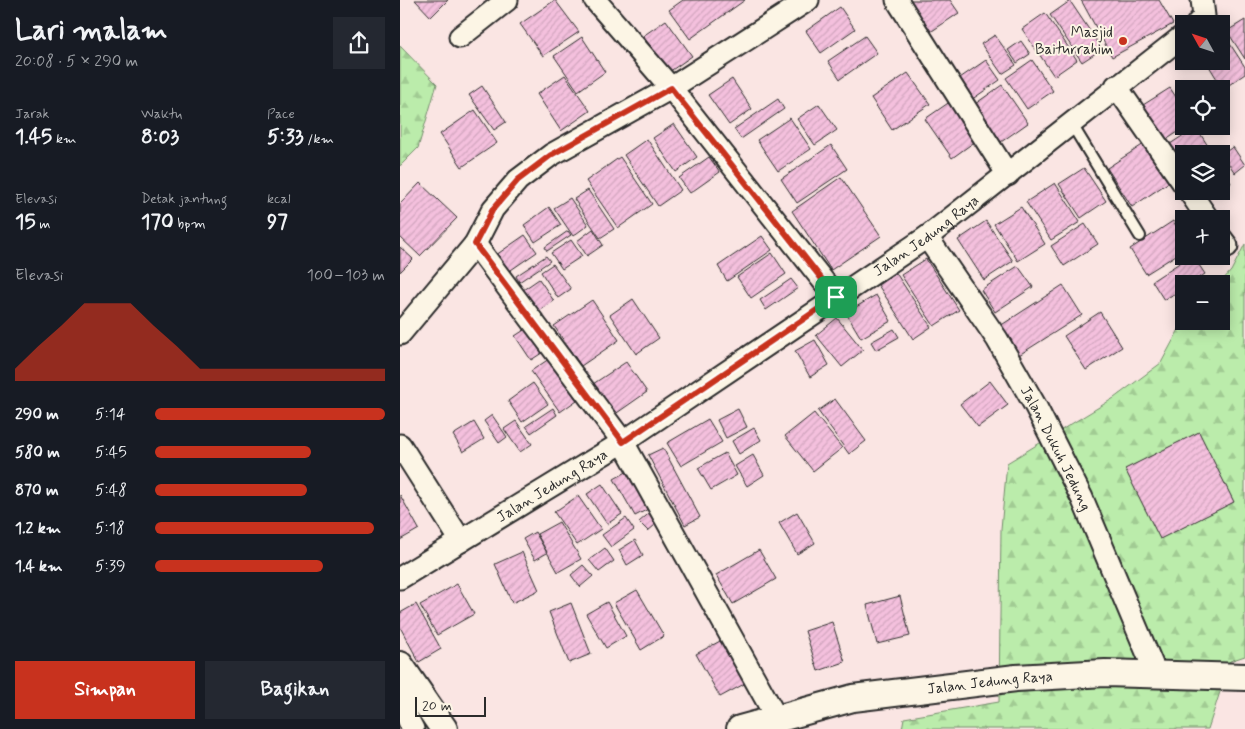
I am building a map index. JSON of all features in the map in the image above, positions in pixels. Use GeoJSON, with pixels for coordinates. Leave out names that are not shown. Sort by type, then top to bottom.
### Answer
{"type":"FeatureCollection","features":[{"type":"Feature","properties":{"kind":"street"},"geometry":{"type":"LineString","coordinates":[[460,37],[507,0]]}},
{"type":"Feature","properties":{"kind":"street"},"geometry":{"type":"LineString","coordinates":[[595,0],[671,88],[836,297]]}},
{"type":"Feature","properties":{"kind":"street"},"geometry":{"type":"LineString","coordinates":[[400,334],[475,244],[493,209],[518,180],[551,155],[671,88],[808,0]]}},
{"type":"Feature","properties":{"kind":"street"},"geometry":{"type":"LineString","coordinates":[[897,0],[1008,175]]}},
{"type":"Feature","properties":{"kind":"street","name":"Jalan Jedung Raya"},"geometry":{"type":"LineString","coordinates":[[400,578],[623,442],[927,237],[1008,175],[1116,86],[1175,42]]}},
{"type":"Feature","properties":{"kind":"street"},"geometry":{"type":"LineString","coordinates":[[1116,86],[1175,171]]}},
{"type":"Feature","properties":{"kind":"street","name":"Jalan Dukuh Jedung"},"geometry":{"type":"LineString","coordinates":[[927,237],[997,338],[1036,407],[1082,498],[1156,674]]}},
{"type":"Feature","properties":{"kind":"street"},"geometry":{"type":"LineString","coordinates":[[475,244],[623,442],[777,719]]}},
{"type":"Feature","properties":{"kind":"street"},"geometry":{"type":"LineString","coordinates":[[400,445],[460,541]]}},
{"type":"Feature","properties":{"kind":"street"},"geometry":{"type":"LineString","coordinates":[[405,672],[404,705],[406,717],[413,729]]}},
{"type":"Feature","properties":{"kind":"street"},"geometry":{"type":"LineString","coordinates":[[405,672],[444,729]]}},
{"type":"Feature","properties":{"kind":"street","name":"Jalan Jedung Raya"},"geometry":{"type":"LineString","coordinates":[[740,729],[853,698],[1016,678],[1105,673],[1245,677]]}},
{"type":"Feature","properties":{"kind":"lane"},"geometry":{"type":"LineString","coordinates":[[1071,123],[1140,236]]}},
{"type":"Feature","properties":{"kind":"green space"},"geometry":{"type":"Polygon","coordinates":[[[400,46],[437,84],[418,148],[400,166],[400,46]]]}},
{"type":"Feature","properties":{"kind":"green space"},"geometry":{"type":"Polygon","coordinates":[[[1245,244],[1245,656],[1230,661],[1208,729],[902,729],[904,718],[999,702],[1001,529],[1007,463],[1114,398],[1161,363],[1179,330],[1230,330],[1230,275],[1227,275],[1245,244]]]}},
{"type":"Feature","properties":{"kind":"building"},"geometry":{"type":"Polygon","coordinates":[[[415,0],[448,0],[431,17],[415,0]]]}},
{"type":"Feature","properties":{"kind":"building"},"geometry":{"type":"Polygon","coordinates":[[[555,0],[579,32],[543,56],[520,24],[555,0]]]}},
{"type":"Feature","properties":{"kind":"building"},"geometry":{"type":"Polygon","coordinates":[[[683,0],[745,0],[690,39],[669,10],[683,0]]]}},
{"type":"Feature","properties":{"kind":"building"},"geometry":{"type":"Polygon","coordinates":[[[906,0],[950,0],[959,13],[929,33],[906,0]]]}},
{"type":"Feature","properties":{"kind":"building","name":"Masjid Baiturrahim"},"geometry":{"type":"Polygon","coordinates":[[[1081,0],[1159,0],[1173,24],[1112,57],[1081,0]]]}},
{"type":"Feature","properties":{"kind":"building"},"geometry":{"type":"Polygon","coordinates":[[[1070,1],[1102,49],[1082,62],[1050,15],[1070,1]]]}},
{"type":"Feature","properties":{"kind":"building"},"geometry":{"type":"Polygon","coordinates":[[[840,7],[855,29],[821,53],[806,31],[840,7]]]}},
{"type":"Feature","properties":{"kind":"building"},"geometry":{"type":"Polygon","coordinates":[[[1045,13],[1077,60],[1054,76],[1022,29],[1045,13]]]}},
{"type":"Feature","properties":{"kind":"building"},"geometry":{"type":"Polygon","coordinates":[[[666,20],[692,56],[669,72],[643,36],[666,20]]]}},
{"type":"Feature","properties":{"kind":"building"},"geometry":{"type":"Polygon","coordinates":[[[1245,20],[1245,59],[1230,36],[1230,29],[1245,20]]]}},
{"type":"Feature","properties":{"kind":"building"},"geometry":{"type":"Polygon","coordinates":[[[995,35],[1016,65],[1002,74],[981,44],[995,35]]]}},
{"type":"Feature","properties":{"kind":"building"},"geometry":{"type":"Polygon","coordinates":[[[865,36],[877,53],[840,79],[828,61],[865,36]]]}},
{"type":"Feature","properties":{"kind":"building"},"geometry":{"type":"Polygon","coordinates":[[[582,37],[605,72],[578,91],[554,56],[582,37]]]}},
{"type":"Feature","properties":{"kind":"building"},"geometry":{"type":"Polygon","coordinates":[[[1021,41],[1030,54],[1017,63],[1008,50],[1021,41]]]}},
{"type":"Feature","properties":{"kind":"building"},"geometry":{"type":"Polygon","coordinates":[[[1230,44],[1245,67],[1245,74],[1230,84],[1230,80],[1218,80],[1211,70],[1230,70],[1230,44]]]}},
{"type":"Feature","properties":{"kind":"building"},"geometry":{"type":"Polygon","coordinates":[[[986,60],[1000,80],[971,100],[957,80],[986,60]]]}},
{"type":"Feature","properties":{"kind":"building"},"geometry":{"type":"Polygon","coordinates":[[[1032,60],[1053,91],[1027,109],[1006,78],[1032,60]]]}},
{"type":"Feature","properties":{"kind":"building"},"geometry":{"type":"Polygon","coordinates":[[[908,73],[930,104],[892,130],[871,98],[908,73]]]}},
{"type":"Feature","properties":{"kind":"building"},"geometry":{"type":"Polygon","coordinates":[[[565,75],[590,111],[561,131],[537,94],[565,75]]]}},
{"type":"Feature","properties":{"kind":"building"},"geometry":{"type":"Polygon","coordinates":[[[732,79],[752,109],[729,125],[708,95],[732,79]]]}},
{"type":"Feature","properties":{"kind":"building"},"geometry":{"type":"Polygon","coordinates":[[[1002,85],[1028,123],[1001,142],[975,104],[1002,85]]]}},
{"type":"Feature","properties":{"kind":"building"},"geometry":{"type":"Polygon","coordinates":[[[482,86],[506,122],[494,130],[469,95],[482,86]]]}},
{"type":"Feature","properties":{"kind":"building"},"geometry":{"type":"Polygon","coordinates":[[[1170,88],[1175,96],[1175,134],[1166,140],[1143,105],[1170,88]]]}},
{"type":"Feature","properties":{"kind":"building"},"geometry":{"type":"Polygon","coordinates":[[[778,99],[784,109],[741,139],[734,129],[778,99]]]}},
{"type":"Feature","properties":{"kind":"building"},"geometry":{"type":"Polygon","coordinates":[[[954,99],[980,138],[952,158],[925,119],[954,99]]]}},
{"type":"Feature","properties":{"kind":"building"},"geometry":{"type":"Polygon","coordinates":[[[819,104],[837,130],[815,145],[797,119],[819,104]]]}},
{"type":"Feature","properties":{"kind":"building"},"geometry":{"type":"Polygon","coordinates":[[[475,110],[497,143],[462,167],[440,134],[475,110]]]}},
{"type":"Feature","properties":{"kind":"building"},"geometry":{"type":"Polygon","coordinates":[[[790,118],[811,149],[778,171],[757,140],[790,118]]]}},
{"type":"Feature","properties":{"kind":"building"},"geometry":{"type":"Polygon","coordinates":[[[674,124],[697,157],[676,172],[653,138],[674,124]]]}},
{"type":"Feature","properties":{"kind":"building"},"geometry":{"type":"Polygon","coordinates":[[[1184,135],[1201,135],[1207,145],[1175,145],[1175,158],[1167,146],[1184,135]]]}},
{"type":"Feature","properties":{"kind":"building"},"geometry":{"type":"Polygon","coordinates":[[[647,139],[681,190],[658,206],[624,155],[647,139]]]}},
{"type":"Feature","properties":{"kind":"building"},"geometry":{"type":"Polygon","coordinates":[[[1147,142],[1172,180],[1132,207],[1107,168],[1147,142]]]}},
{"type":"Feature","properties":{"kind":"building"},"geometry":{"type":"Polygon","coordinates":[[[831,145],[847,169],[797,203],[781,179],[831,145]]]}},
{"type":"Feature","properties":{"kind":"building"},"geometry":{"type":"Polygon","coordinates":[[[1233,147],[1245,165],[1235,173],[1230,166],[1230,149],[1233,147]]]}},
{"type":"Feature","properties":{"kind":"building"},"geometry":{"type":"Polygon","coordinates":[[[620,157],[652,204],[618,228],[586,181],[620,157]]]}},
{"type":"Feature","properties":{"kind":"building"},"geometry":{"type":"Polygon","coordinates":[[[709,157],[720,172],[690,193],[679,178],[709,157]]]}},
{"type":"Feature","properties":{"kind":"building"},"geometry":{"type":"Polygon","coordinates":[[[1084,168],[1106,201],[1081,218],[1059,184],[1084,168]]]}},
{"type":"Feature","properties":{"kind":"building"},"geometry":{"type":"Polygon","coordinates":[[[841,177],[881,236],[831,270],[792,211],[841,177]]]}},
{"type":"Feature","properties":{"kind":"building"},"geometry":{"type":"Polygon","coordinates":[[[420,183],[457,218],[420,256],[400,237],[400,204],[420,183]]]}},
{"type":"Feature","properties":{"kind":"building"},"geometry":{"type":"Polygon","coordinates":[[[1055,183],[1080,222],[1051,240],[1026,202],[1055,183]]]}},
{"type":"Feature","properties":{"kind":"building"},"geometry":{"type":"Polygon","coordinates":[[[588,190],[614,229],[600,238],[574,199],[588,190]]]}},
{"type":"Feature","properties":{"kind":"building"},"geometry":{"type":"Polygon","coordinates":[[[570,198],[588,225],[573,236],[554,208],[570,198]]]}},
{"type":"Feature","properties":{"kind":"building"},"geometry":{"type":"Polygon","coordinates":[[[549,207],[561,225],[535,242],[524,225],[549,207]]]}},
{"type":"Feature","properties":{"kind":"building"},"geometry":{"type":"Polygon","coordinates":[[[1021,207],[1045,244],[1018,261],[994,224],[1021,207]]]}},
{"type":"Feature","properties":{"kind":"building"},"geometry":{"type":"Polygon","coordinates":[[[986,221],[1013,261],[984,280],[958,240],[986,221]]]}},
{"type":"Feature","properties":{"kind":"building"},"geometry":{"type":"Polygon","coordinates":[[[1173,221],[1175,224],[1175,256],[1146,274],[1130,249],[1173,221]]]}},
{"type":"Feature","properties":{"kind":"building"},"geometry":{"type":"Polygon","coordinates":[[[1085,224],[1098,244],[1064,266],[1051,246],[1085,224]]]}},
{"type":"Feature","properties":{"kind":"building"},"geometry":{"type":"Polygon","coordinates":[[[593,229],[603,245],[587,256],[577,241],[593,229]]]}},
{"type":"Feature","properties":{"kind":"building"},"geometry":{"type":"Polygon","coordinates":[[[568,231],[571,235],[547,251],[545,247],[568,231]]]}},
{"type":"Feature","properties":{"kind":"building"},"geometry":{"type":"Polygon","coordinates":[[[525,235],[537,252],[508,272],[496,255],[525,235]]]}},
{"type":"Feature","properties":{"kind":"building"},"geometry":{"type":"Polygon","coordinates":[[[762,236],[772,250],[727,281],[718,266],[762,236]]]}},
{"type":"Feature","properties":{"kind":"building"},"geometry":{"type":"Polygon","coordinates":[[[571,240],[582,256],[562,269],[551,253],[571,240]]]}},
{"type":"Feature","properties":{"kind":"building"},"geometry":{"type":"Polygon","coordinates":[[[400,247],[413,259],[400,272],[400,247]]]}},
{"type":"Feature","properties":{"kind":"building"},"geometry":{"type":"Polygon","coordinates":[[[772,253],[786,274],[751,298],[737,277],[772,253]]]}},
{"type":"Feature","properties":{"kind":"building"},"geometry":{"type":"Polygon","coordinates":[[[546,256],[550,261],[519,282],[516,276],[546,256]]]}},
{"type":"Feature","properties":{"kind":"building"},"geometry":{"type":"Polygon","coordinates":[[[926,259],[959,310],[934,326],[901,275],[926,259]]]}},
{"type":"Feature","properties":{"kind":"building"},"geometry":{"type":"Polygon","coordinates":[[[553,264],[571,289],[558,298],[541,272],[553,264]]]}},
{"type":"Feature","properties":{"kind":"building"},"geometry":{"type":"Polygon","coordinates":[[[1176,265],[1199,265],[1205,274],[1175,275],[1175,293],[1164,300],[1152,281],[1176,265]]]}},
{"type":"Feature","properties":{"kind":"building"},"geometry":{"type":"Polygon","coordinates":[[[1018,266],[1033,287],[995,312],[981,290],[1018,266]]]}},
{"type":"Feature","properties":{"kind":"building"},"geometry":{"type":"Polygon","coordinates":[[[896,273],[931,327],[913,339],[878,285],[896,273]]]}},
{"type":"Feature","properties":{"kind":"building"},"geometry":{"type":"Polygon","coordinates":[[[539,279],[554,301],[538,312],[523,290],[539,279]]]}},
{"type":"Feature","properties":{"kind":"building"},"geometry":{"type":"Polygon","coordinates":[[[791,279],[798,288],[766,310],[760,300],[791,279]]]}},
{"type":"Feature","properties":{"kind":"building"},"geometry":{"type":"Polygon","coordinates":[[[1063,285],[1082,315],[1019,355],[1000,326],[1063,285]]]}},
{"type":"Feature","properties":{"kind":"building"},"geometry":{"type":"Polygon","coordinates":[[[876,295],[891,321],[861,338],[846,313],[876,295]]]}},
{"type":"Feature","properties":{"kind":"building"},"geometry":{"type":"Polygon","coordinates":[[[633,299],[659,338],[636,354],[610,315],[633,299]]]}},
{"type":"Feature","properties":{"kind":"building"},"geometry":{"type":"Polygon","coordinates":[[[592,300],[619,340],[581,366],[554,326],[592,300]]]}},
{"type":"Feature","properties":{"kind":"building"},"geometry":{"type":"Polygon","coordinates":[[[1100,312],[1122,347],[1086,370],[1064,336],[1100,312]]]}},
{"type":"Feature","properties":{"kind":"building"},"geometry":{"type":"Polygon","coordinates":[[[837,318],[863,350],[842,367],[816,335],[837,318]]]}},
{"type":"Feature","properties":{"kind":"building"},"geometry":{"type":"Polygon","coordinates":[[[532,325],[548,349],[531,360],[515,336],[532,325]]]}},
{"type":"Feature","properties":{"kind":"building"},"geometry":{"type":"Polygon","coordinates":[[[894,329],[899,337],[876,350],[871,342],[894,329]]]}},
{"type":"Feature","properties":{"kind":"building"},"geometry":{"type":"Polygon","coordinates":[[[815,340],[829,365],[810,377],[795,351],[815,340]]]}},
{"type":"Feature","properties":{"kind":"building"},"geometry":{"type":"Polygon","coordinates":[[[549,359],[577,400],[560,412],[531,371],[549,359]]]}},
{"type":"Feature","properties":{"kind":"building"},"geometry":{"type":"Polygon","coordinates":[[[626,362],[647,392],[614,415],[593,384],[626,362]]]}},
{"type":"Feature","properties":{"kind":"building"},"geometry":{"type":"Polygon","coordinates":[[[990,381],[1008,405],[978,427],[960,404],[990,381]]]}},
{"type":"Feature","properties":{"kind":"building"},"geometry":{"type":"Polygon","coordinates":[[[533,383],[548,404],[522,422],[508,401],[533,383]]]}},
{"type":"Feature","properties":{"kind":"building"},"geometry":{"type":"Polygon","coordinates":[[[835,399],[866,441],[849,454],[818,411],[835,399]]]}},
{"type":"Feature","properties":{"kind":"building"},"geometry":{"type":"Polygon","coordinates":[[[553,408],[557,415],[531,433],[526,426],[553,408]]]}},
{"type":"Feature","properties":{"kind":"building"},"geometry":{"type":"Polygon","coordinates":[[[738,409],[747,427],[726,438],[717,420],[738,409]]]}},
{"type":"Feature","properties":{"kind":"building"},"geometry":{"type":"Polygon","coordinates":[[[814,413],[842,448],[813,471],[785,436],[814,413]]]}},
{"type":"Feature","properties":{"kind":"building"},"geometry":{"type":"Polygon","coordinates":[[[492,415],[507,437],[499,443],[484,421],[492,415]]]}},
{"type":"Feature","properties":{"kind":"building"},"geometry":{"type":"Polygon","coordinates":[[[708,419],[722,442],[681,466],[667,443],[708,419]]]}},
{"type":"Feature","properties":{"kind":"building"},"geometry":{"type":"Polygon","coordinates":[[[516,421],[532,444],[520,452],[504,429],[516,421]]]}},
{"type":"Feature","properties":{"kind":"building"},"geometry":{"type":"Polygon","coordinates":[[[474,422],[484,439],[463,452],[453,435],[474,422]]]}},
{"type":"Feature","properties":{"kind":"building"},"geometry":{"type":"Polygon","coordinates":[[[754,428],[761,440],[739,454],[732,441],[754,428]]]}},
{"type":"Feature","properties":{"kind":"building"},"geometry":{"type":"Polygon","coordinates":[[[1199,432],[1234,502],[1160,539],[1125,469],[1199,432]]]}},
{"type":"Feature","properties":{"kind":"building"},"geometry":{"type":"Polygon","coordinates":[[[663,448],[700,517],[685,525],[648,455],[663,448]]]}},
{"type":"Feature","properties":{"kind":"building"},"geometry":{"type":"Polygon","coordinates":[[[725,453],[737,475],[711,490],[698,468],[725,453]]]}},
{"type":"Feature","properties":{"kind":"building"},"geometry":{"type":"Polygon","coordinates":[[[753,455],[764,475],[747,486],[735,466],[753,455]]]}},
{"type":"Feature","properties":{"kind":"building"},"geometry":{"type":"Polygon","coordinates":[[[630,470],[652,507],[635,516],[614,479],[630,470]]]}},
{"type":"Feature","properties":{"kind":"building"},"geometry":{"type":"Polygon","coordinates":[[[602,484],[622,514],[607,524],[587,494],[602,484]]]}},
{"type":"Feature","properties":{"kind":"building"},"geometry":{"type":"Polygon","coordinates":[[[400,495],[419,529],[400,540],[400,495]]]}},
{"type":"Feature","properties":{"kind":"building"},"geometry":{"type":"Polygon","coordinates":[[[578,496],[601,529],[577,545],[554,512],[578,496]]]}},
{"type":"Feature","properties":{"kind":"building"},"geometry":{"type":"Polygon","coordinates":[[[653,510],[662,519],[648,531],[639,522],[653,510]]]}},
{"type":"Feature","properties":{"kind":"building"},"geometry":{"type":"Polygon","coordinates":[[[797,512],[815,543],[797,554],[779,523],[797,512]]]}},
{"type":"Feature","properties":{"kind":"building"},"geometry":{"type":"Polygon","coordinates":[[[626,518],[634,530],[611,547],[602,535],[626,518]]]}},
{"type":"Feature","properties":{"kind":"building"},"geometry":{"type":"Polygon","coordinates":[[[559,522],[581,559],[558,572],[537,534],[559,522]]]}},
{"type":"Feature","properties":{"kind":"building"},"geometry":{"type":"Polygon","coordinates":[[[535,532],[547,553],[535,560],[523,539],[535,532]]]}},
{"type":"Feature","properties":{"kind":"building"},"geometry":{"type":"Polygon","coordinates":[[[635,540],[643,555],[627,565],[619,550],[635,540]]]}},
{"type":"Feature","properties":{"kind":"building"},"geometry":{"type":"Polygon","coordinates":[[[605,548],[614,561],[599,572],[589,560],[605,548]]]}},
{"type":"Feature","properties":{"kind":"building"},"geometry":{"type":"Polygon","coordinates":[[[759,550],[776,579],[733,604],[716,575],[759,550]]]}},
{"type":"Feature","properties":{"kind":"building"},"geometry":{"type":"Polygon","coordinates":[[[522,552],[539,590],[512,603],[495,564],[522,552]]]}},
{"type":"Feature","properties":{"kind":"building"},"geometry":{"type":"Polygon","coordinates":[[[583,565],[593,576],[580,587],[571,575],[583,565]]]}},
{"type":"Feature","properties":{"kind":"building"},"geometry":{"type":"Polygon","coordinates":[[[457,584],[474,614],[437,635],[420,605],[457,584]]]}},
{"type":"Feature","properties":{"kind":"building"},"geometry":{"type":"Polygon","coordinates":[[[637,590],[664,636],[641,650],[614,603],[637,590]]]}},
{"type":"Feature","properties":{"kind":"building"},"geometry":{"type":"Polygon","coordinates":[[[900,596],[910,636],[877,644],[867,605],[900,596]]]}},
{"type":"Feature","properties":{"kind":"building"},"geometry":{"type":"Polygon","coordinates":[[[607,602],[626,636],[606,648],[586,614],[607,602]]]}},
{"type":"Feature","properties":{"kind":"building"},"geometry":{"type":"Polygon","coordinates":[[[571,603],[591,654],[569,663],[549,612],[571,603]]]}},
{"type":"Feature","properties":{"kind":"building"},"geometry":{"type":"Polygon","coordinates":[[[416,604],[441,649],[419,662],[400,627],[400,613],[416,604]]]}},
{"type":"Feature","properties":{"kind":"building"},"geometry":{"type":"Polygon","coordinates":[[[832,622],[845,662],[818,671],[805,631],[832,622]]]}},
{"type":"Feature","properties":{"kind":"building"},"geometry":{"type":"Polygon","coordinates":[[[722,640],[746,683],[720,697],[696,654],[722,640]]]}},
{"type":"Feature","properties":{"kind":"place","name":"Masjid Baiturrahim"},"geometry":{"type":"Point","coordinates":[1123,41]}},
{"type":"Feature","properties":{"kind":"route"},"geometry":{"type":"LineString","coordinates":[[671,88],[814,266],[836,297],[623,442],[475,244],[493,209],[518,180],[551,155],[671,88]]}}]}
